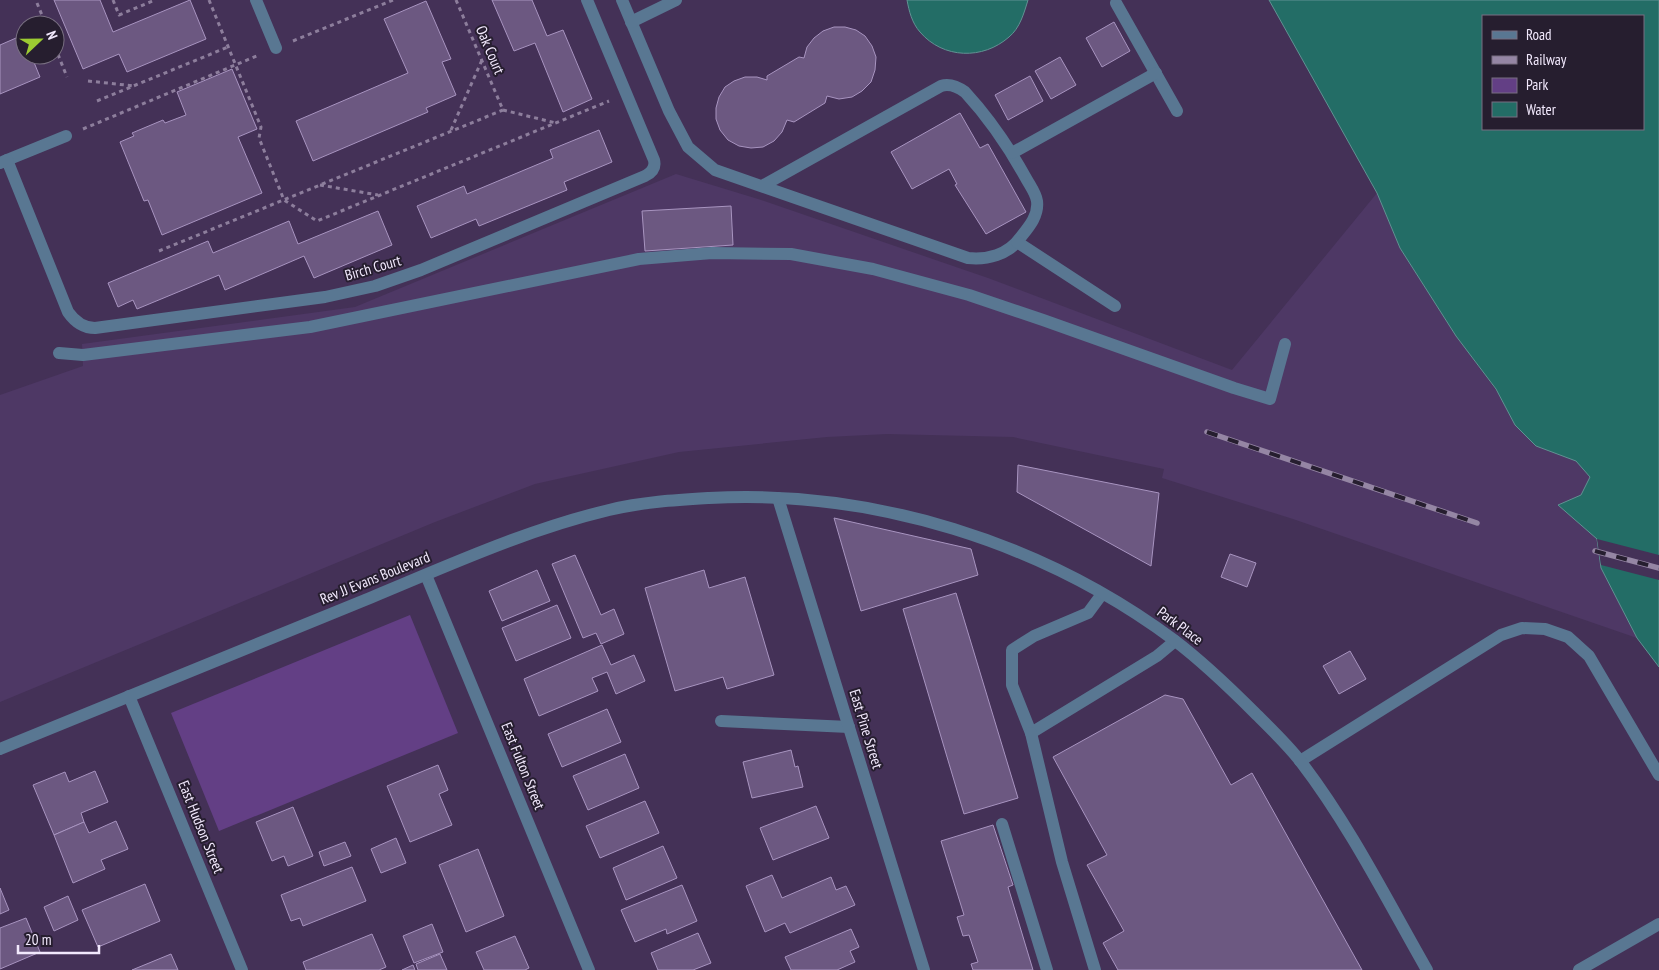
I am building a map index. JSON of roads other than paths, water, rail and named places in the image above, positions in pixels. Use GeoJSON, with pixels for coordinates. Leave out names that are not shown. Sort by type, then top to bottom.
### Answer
{"type":"FeatureCollection","features":[{"type":"Feature","properties":{"kind":"street"},"geometry":{"type":"LineString","coordinates":[[256,0],[276,48]]}},
{"type":"Feature","properties":{"kind":"street","name":"Birch Court"},"geometry":{"type":"LineString","coordinates":[[4,162],[68,312],[75,321],[83,326],[95,328],[325,297],[375,286],[422,270],[651,172],[655,164],[587,0]]}},
{"type":"Feature","properties":{"kind":"street"},"geometry":{"type":"LineString","coordinates":[[622,0],[669,111],[688,147],[715,170],[968,258],[981,258],[1001,254],[1017,242],[1032,221],[1037,208],[1037,201],[1012,153],[965,92],[946,84],[762,186]]}},
{"type":"Feature","properties":{"kind":"street"},"geometry":{"type":"LineString","coordinates":[[631,22],[676,0]]}},
{"type":"Feature","properties":{"kind":"street"},"geometry":{"type":"LineString","coordinates":[[1116,3],[1177,111]]}},
{"type":"Feature","properties":{"kind":"street"},"geometry":{"type":"LineString","coordinates":[[1012,153],[1156,72]]}},
{"type":"Feature","properties":{"kind":"street"},"geometry":{"type":"LineString","coordinates":[[4,162],[66,136]]}},
{"type":"Feature","properties":{"kind":"street"},"geometry":{"type":"LineString","coordinates":[[1017,242],[1115,306]]}},
{"type":"Feature","properties":{"kind":"street"},"geometry":{"type":"LineString","coordinates":[[60,354],[83,355],[310,327],[639,259],[712,253],[791,254],[873,269],[969,295],[1270,399],[1285,344]]}},
{"type":"Feature","properties":{"kind":"street","name":"Rev JJ Evans Boulevard"},"geometry":{"type":"LineString","coordinates":[[0,749],[506,542],[610,510],[643,503],[738,496],[778,498]]}},
{"type":"Feature","properties":{"kind":"street","name":"Park Place"},"geometry":{"type":"LineString","coordinates":[[778,498],[867,507],[950,528],[1001,545],[1070,576],[1131,610],[1174,640],[1222,680],[1300,761],[1364,857],[1427,970]]}},
{"type":"Feature","properties":{"kind":"street","name":"East Pine Street"},"geometry":{"type":"LineString","coordinates":[[778,498],[924,970]]}},
{"type":"Feature","properties":{"kind":"street","name":"East Fulton Street"},"geometry":{"type":"LineString","coordinates":[[426,575],[589,970]]}},
{"type":"Feature","properties":{"kind":"street"},"geometry":{"type":"LineString","coordinates":[[1095,970],[1062,862],[1030,733],[1012,685],[1012,650],[1034,636],[1088,613],[1102,594]]}},
{"type":"Feature","properties":{"kind":"street"},"geometry":{"type":"LineString","coordinates":[[1300,761],[1501,636],[1522,628],[1545,629],[1568,637],[1589,656],[1659,775]]}},
{"type":"Feature","properties":{"kind":"street"},"geometry":{"type":"LineString","coordinates":[[1030,733],[1157,656],[1174,640]]}},
{"type":"Feature","properties":{"kind":"street","name":"East Hudson Street"},"geometry":{"type":"LineString","coordinates":[[129,696],[242,970]]}},
{"type":"Feature","properties":{"kind":"street"},"geometry":{"type":"LineString","coordinates":[[721,721],[849,727]]}},
{"type":"Feature","properties":{"kind":"street"},"geometry":{"type":"LineString","coordinates":[[1002,824],[1047,970]]}},
{"type":"Feature","properties":{"kind":"street"},"geometry":{"type":"LineString","coordinates":[[1579,970],[1659,924]]}},
{"type":"Feature","properties":{"kind":"water"},"geometry":{"type":"Polygon","coordinates":[[[907,0],[1028,0],[1019,25],[1009,37],[987,50],[963,53],[951,52],[929,41],[915,25],[907,0]]]}},
{"type":"Feature","properties":{"kind":"water"},"geometry":{"type":"Polygon","coordinates":[[[1269,0],[1659,0],[1659,667],[1637,638],[1601,568],[1597,539],[1558,505],[1581,495],[1590,477],[1576,461],[1536,446],[1515,425],[1496,389],[1456,336],[1400,248],[1377,193],[1269,0]]]}},
{"type":"Feature","properties":{"kind":"railway"},"geometry":{"type":"LineString","coordinates":[[1207,432],[1477,523]]}},
{"type":"Feature","properties":{"kind":"railway"},"geometry":{"type":"LineString","coordinates":[[1595,551],[1659,568]]}}]}
